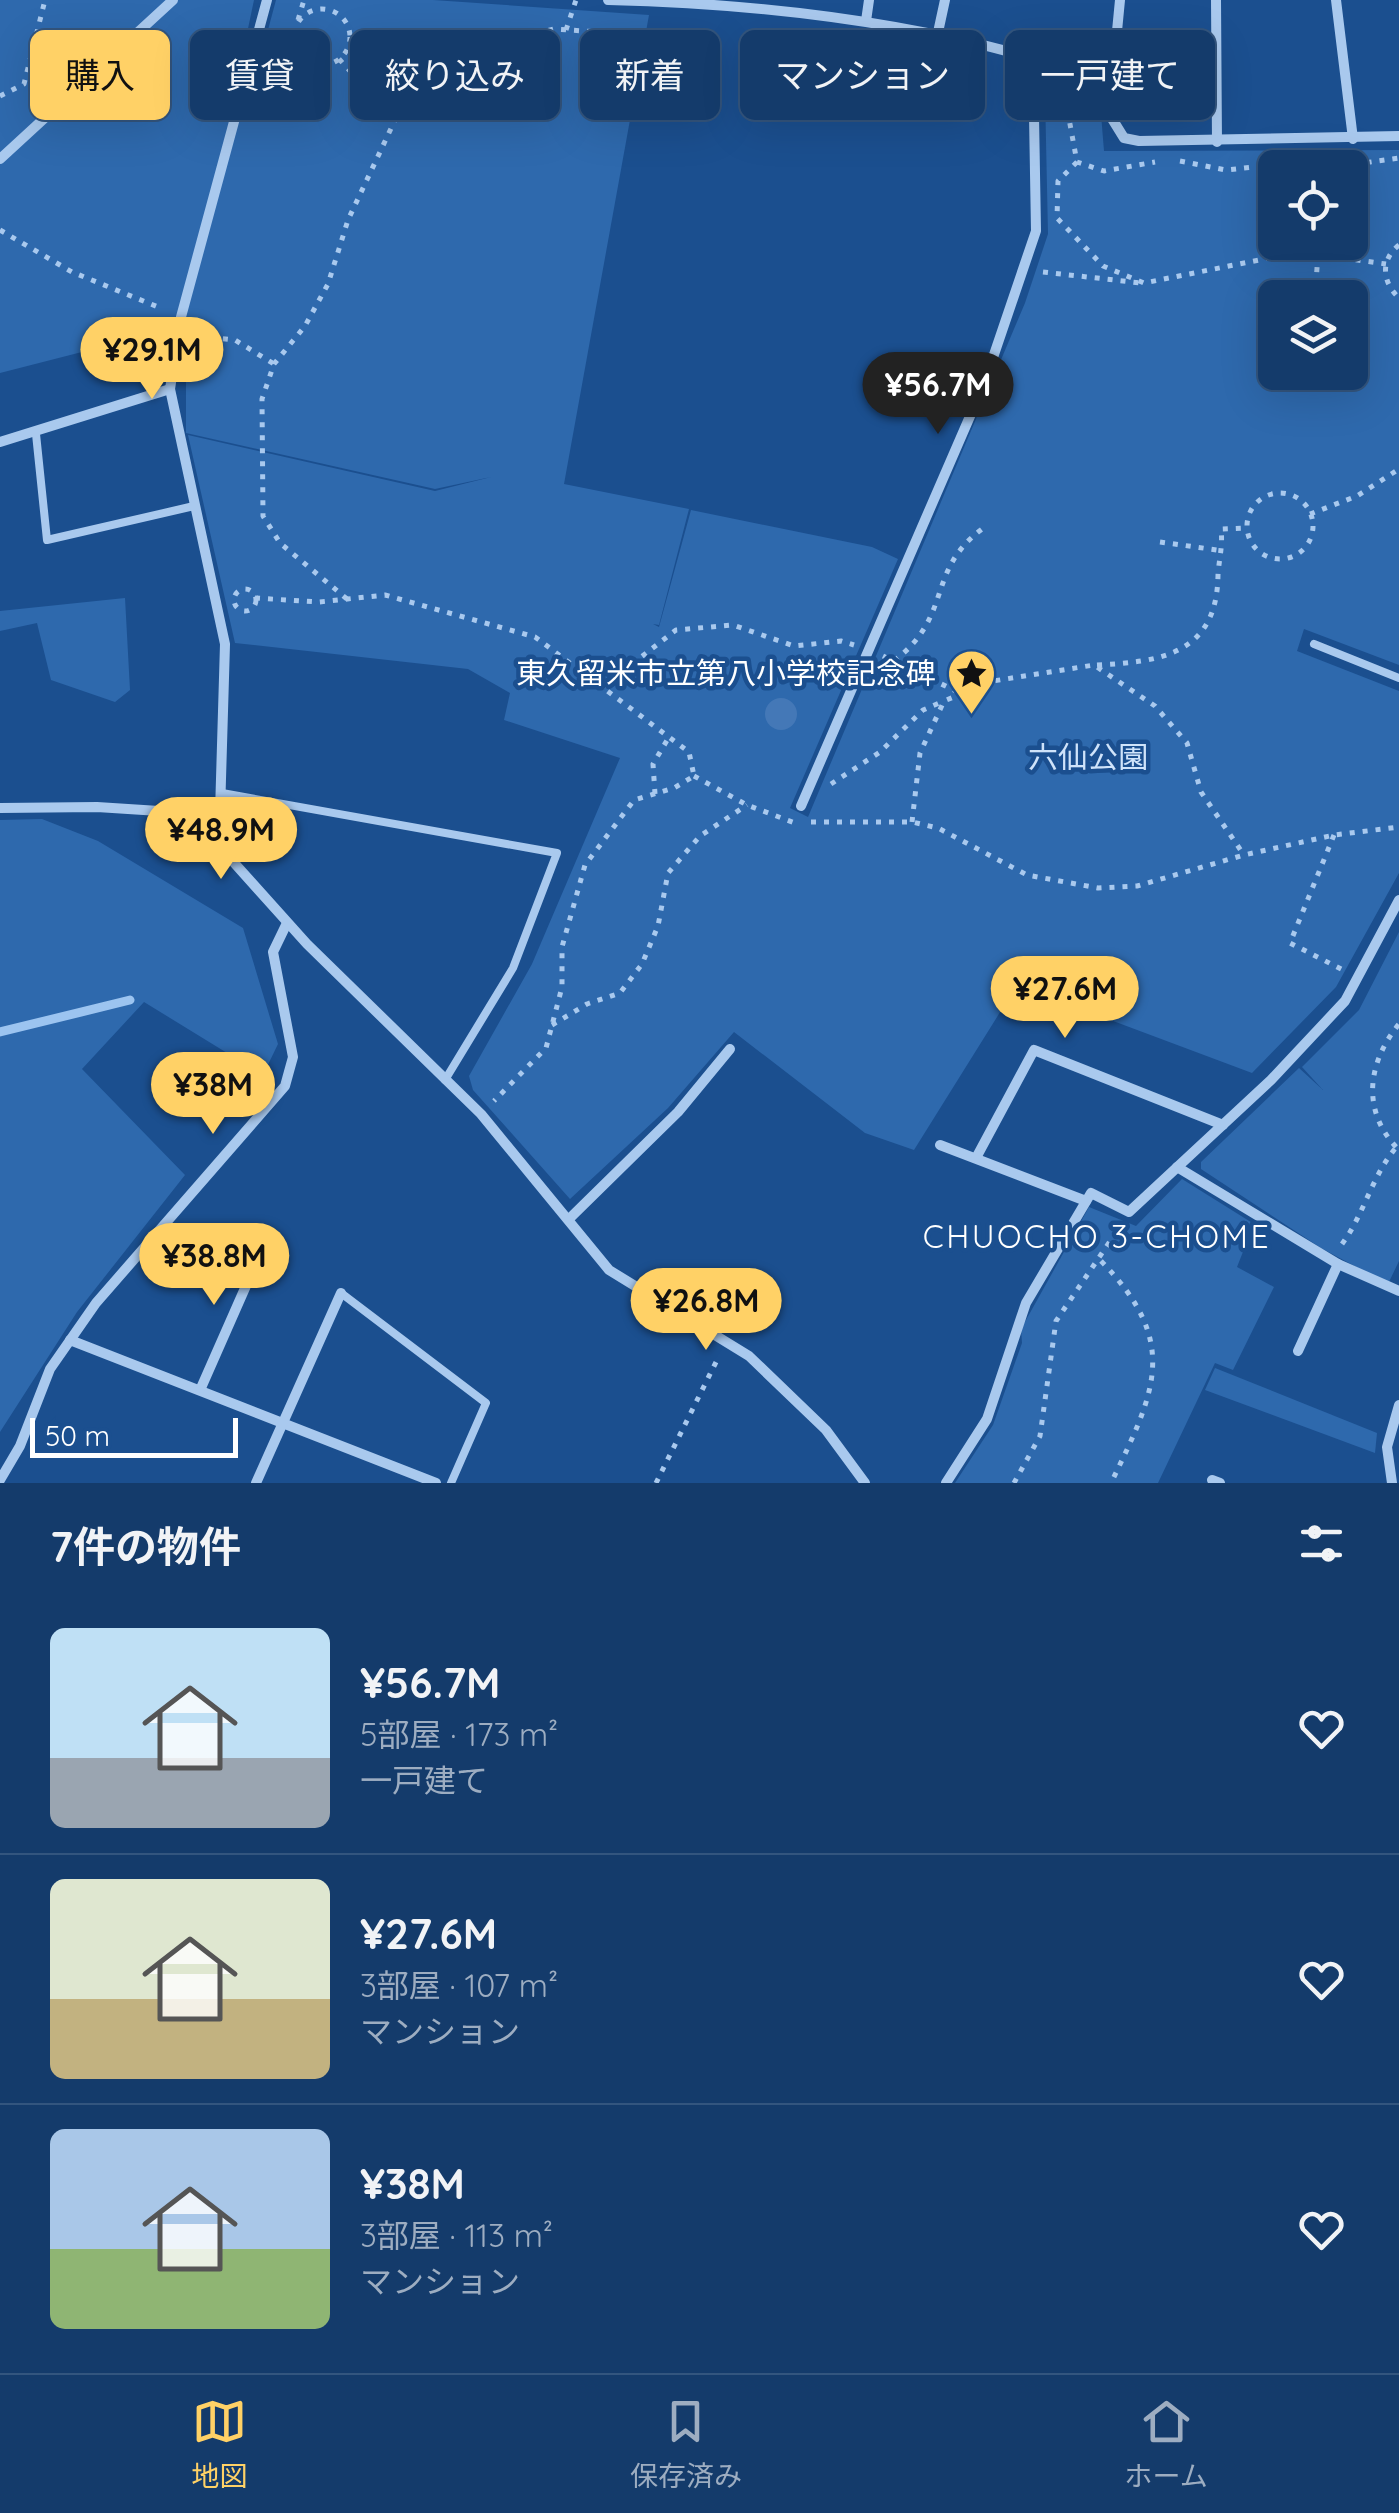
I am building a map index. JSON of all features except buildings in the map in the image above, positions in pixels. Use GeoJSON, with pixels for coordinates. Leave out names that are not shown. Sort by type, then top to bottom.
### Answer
{"type":"FeatureCollection","features":[{"type":"Feature","properties":{"kind":"street"},"geometry":{"type":"LineString","coordinates":[[0,159],[173,0]]}},
{"type":"Feature","properties":{"kind":"street"},"geometry":{"type":"LineString","coordinates":[[267,0],[180,317],[170,389],[224,644],[219,846],[287,924],[444,1082],[481,1114],[609,1270],[748,1356],[826,1430],[865,1483]]}},
{"type":"Feature","properties":{"kind":"street"},"geometry":{"type":"LineString","coordinates":[[608,0],[772,5],[906,30]]}},
{"type":"Feature","properties":{"kind":"street"},"geometry":{"type":"LineString","coordinates":[[866,21],[868,0]]}},
{"type":"Feature","properties":{"kind":"street"},"geometry":{"type":"LineString","coordinates":[[939,30],[945,0]]}},
{"type":"Feature","properties":{"kind":"street"},"geometry":{"type":"LineString","coordinates":[[1117,30],[1120,0]]}},
{"type":"Feature","properties":{"kind":"street"},"geometry":{"type":"LineString","coordinates":[[1216,0],[1217,142]]}},
{"type":"Feature","properties":{"kind":"street"},"geometry":{"type":"LineString","coordinates":[[1336,0],[1353,139]]}},
{"type":"Feature","properties":{"kind":"street"},"geometry":{"type":"LineString","coordinates":[[806,808],[867,648],[984,384],[1024,269],[1036,231],[1034,120]]}},
{"type":"Feature","properties":{"kind":"street"},"geometry":{"type":"LineString","coordinates":[[1113,120],[1124,138],[1217,142],[1399,136]]}},
{"type":"Feature","properties":{"kind":"street"},"geometry":{"type":"LineString","coordinates":[[0,442],[36,434],[170,389]]}},
{"type":"Feature","properties":{"kind":"street"},"geometry":{"type":"LineString","coordinates":[[0,808],[97,806],[221,815]]}},
{"type":"Feature","properties":{"kind":"street"},"geometry":{"type":"LineString","coordinates":[[946,1483],[987,1419],[1026,1303],[1090,1193],[1129,1212],[1223,1125],[1345,1001],[1399,900]]}},
{"type":"Feature","properties":{"kind":"street"},"geometry":{"type":"LineString","coordinates":[[0,1480],[20,1446],[50,1370],[96,1302],[285,1086],[293,1057],[273,952],[287,924]]}},
{"type":"Feature","properties":{"kind":"street"},"geometry":{"type":"LineString","coordinates":[[569,1219],[678,1112],[730,1049]]}},
{"type":"Feature","properties":{"kind":"street"},"geometry":{"type":"LineString","coordinates":[[976,1158],[1034,1050],[1223,1125]]}},
{"type":"Feature","properties":{"kind":"street"},"geometry":{"type":"LineString","coordinates":[[940,1144],[1086,1201]]}},
{"type":"Feature","properties":{"kind":"street"},"geometry":{"type":"LineString","coordinates":[[1177,1167],[1334,1262],[1399,1291]]}},
{"type":"Feature","properties":{"kind":"street"},"geometry":{"type":"LineString","coordinates":[[201,1388],[264,1245]]}},
{"type":"Feature","properties":{"kind":"street"},"geometry":{"type":"LineString","coordinates":[[1298,1352],[1334,1262]]}},
{"type":"Feature","properties":{"kind":"street"},"geometry":{"type":"LineString","coordinates":[[256,1483],[340,1292]]}},
{"type":"Feature","properties":{"kind":"street"},"geometry":{"type":"LineString","coordinates":[[70,1340],[436,1483]]}},
{"type":"Feature","properties":{"kind":"street"},"geometry":{"type":"LineString","coordinates":[[1392,1483],[1387,1447],[1399,1406]]}},
{"type":"Feature","properties":{"kind":"lane"},"geometry":{"type":"LineString","coordinates":[[36,434],[48,540],[194,506]]}},
{"type":"Feature","properties":{"kind":"lane"},"geometry":{"type":"LineString","coordinates":[[1314,644],[1399,678]]}},
{"type":"Feature","properties":{"kind":"lane"},"geometry":{"type":"LineString","coordinates":[[222,793],[558,853],[513,968],[444,1082]]}},
{"type":"Feature","properties":{"kind":"lane"},"geometry":{"type":"LineString","coordinates":[[340,1292],[486,1404],[451,1483]]}},
{"type":"Feature","properties":{"kind":"path"},"geometry":{"type":"LineString","coordinates":[[0,96],[24,84],[45,0]]}},
{"type":"Feature","properties":{"kind":"path"},"geometry":{"type":"LineString","coordinates":[[295,29],[312,11],[338,14],[350,36],[339,59],[323,65],[306,60],[295,46],[295,29],[304,0]]}},
{"type":"Feature","properties":{"kind":"path"},"geometry":{"type":"LineString","coordinates":[[566,30],[576,0]]}},
{"type":"Feature","properties":{"kind":"path"},"geometry":{"type":"LineString","coordinates":[[560,31],[580,31]]}},
{"type":"Feature","properties":{"kind":"path"},"geometry":{"type":"LineString","coordinates":[[339,59],[350,71]]}},
{"type":"Feature","properties":{"kind":"path"},"geometry":{"type":"LineString","coordinates":[[347,599],[280,543],[263,516],[262,399],[274,364],[306,326],[328,284],[348,220],[395,120]]}},
{"type":"Feature","properties":{"kind":"path"},"geometry":{"type":"LineString","coordinates":[[1368,162],[1399,158]]}},
{"type":"Feature","properties":{"kind":"path"},"geometry":{"type":"LineString","coordinates":[[1077,162],[1058,181],[1057,218],[1103,266],[1144,283]]}},
{"type":"Feature","properties":{"kind":"path"},"geometry":{"type":"LineString","coordinates":[[0,230],[72,272],[180,317]]}},
{"type":"Feature","properties":{"kind":"path"},"geometry":{"type":"LineString","coordinates":[[1399,245],[1386,264],[1386,281],[1399,298]]}},
{"type":"Feature","properties":{"kind":"path"},"geometry":{"type":"LineString","coordinates":[[1024,269],[1106,282],[1144,283],[1259,260]]}},
{"type":"Feature","properties":{"kind":"path"},"geometry":{"type":"LineString","coordinates":[[1361,260],[1386,264]]}},
{"type":"Feature","properties":{"kind":"path"},"geometry":{"type":"LineString","coordinates":[[176,344],[207,335],[235,340],[274,364]]}},
{"type":"Feature","properties":{"kind":"path"},"geometry":{"type":"LineString","coordinates":[[1310,514],[1358,496],[1399,468]]}},
{"type":"Feature","properties":{"kind":"path"},"geometry":{"type":"LineString","coordinates":[[1273,494],[1291,495],[1310,514],[1312,536],[1306,546],[1288,558],[1276,559],[1256,548],[1247,528],[1257,503],[1273,494]]}},
{"type":"Feature","properties":{"kind":"path"},"geometry":{"type":"LineString","coordinates":[[820,798],[829,786],[880,752],[923,710],[958,692],[1030,673],[1150,663],[1191,643],[1210,618],[1219,590],[1224,551],[1220,529],[1247,528]]}},
{"type":"Feature","properties":{"kind":"path"},"geometry":{"type":"LineString","coordinates":[[894,660],[928,629],[948,562],[982,529]]}},
{"type":"Feature","properties":{"kind":"path"},"geometry":{"type":"LineString","coordinates":[[1160,542],[1224,551]]}},
{"type":"Feature","properties":{"kind":"path"},"geometry":{"type":"LineString","coordinates":[[256,598],[246,611],[234,600],[243,589],[256,598],[385,596],[536,637],[690,752],[694,776]]}},
{"type":"Feature","properties":{"kind":"path"},"geometry":{"type":"LineString","coordinates":[[601,688],[676,630],[733,625],[794,646],[841,641],[867,648],[958,692]]}},
{"type":"Feature","properties":{"kind":"path"},"geometry":{"type":"LineString","coordinates":[[1094,666],[1155,706],[1187,744],[1200,792],[1244,855]]}},
{"type":"Feature","properties":{"kind":"path"},"geometry":{"type":"LineString","coordinates":[[912,822],[920,753],[944,701]]}},
{"type":"Feature","properties":{"kind":"path"},"geometry":{"type":"LineString","coordinates":[[656,794],[653,764],[669,737]]}},
{"type":"Feature","properties":{"kind":"path"},"geometry":{"type":"LineString","coordinates":[[481,1114],[546,1048],[562,987],[562,947],[585,865],[634,800],[694,776]]}},
{"type":"Feature","properties":{"kind":"path"},"geometry":{"type":"LineString","coordinates":[[694,776],[789,824],[912,822],[950,833],[1028,875],[1098,888],[1137,886],[1244,855],[1334,835],[1399,827]]}},
{"type":"Feature","properties":{"kind":"path"},"geometry":{"type":"LineString","coordinates":[[552,1025],[620,993],[642,964],[668,872],[700,836],[747,805]]}},
{"type":"Feature","properties":{"kind":"path"},"geometry":{"type":"LineString","coordinates":[[802,822],[806,808]]}},
{"type":"Feature","properties":{"kind":"path"},"geometry":{"type":"LineString","coordinates":[[1334,835],[1290,943],[1358,978]]}},
{"type":"Feature","properties":{"kind":"path"},"geometry":{"type":"LineString","coordinates":[[1334,1262],[1352,1232],[1372,1180],[1398,1145],[1380,1129],[1372,1090],[1375,1064],[1399,1024]]}},
{"type":"Feature","properties":{"kind":"path"},"geometry":{"type":"LineString","coordinates":[[1014,1483],[1040,1436],[1056,1321],[1129,1212]]}},
{"type":"Feature","properties":{"kind":"path"},"geometry":{"type":"LineString","coordinates":[[1100,1260],[1142,1314],[1154,1361],[1148,1409],[1111,1483]]}},
{"type":"Feature","properties":{"kind":"path"},"geometry":{"type":"LineString","coordinates":[[656,1483],[726,1342]]}},
{"type":"Feature","properties":{"kind":"green space","name":"六仙公園"},"geometry":{"type":"Polygon","coordinates":[[[0,0],[254,0],[248,30],[190,30],[190,120],[330,120],[330,30],[268,30],[276,0],[433,0],[649,15],[646,30],[580,30],[580,120],[630,120],[564,484],[689,509],[659,625],[653,624],[659,627],[691,510],[872,547],[898,559],[790,808],[808,817],[1025,303],[1048,234],[1046,120],[1101,120],[1104,151],[1258,150],[1258,260],[1368,260],[1368,150],[1399,150],[1399,665],[1304,629],[1297,651],[1399,691],[1399,873],[1336,987],[1252,1073],[1017,985],[914,1150],[865,1133],[734,1032],[668,1108],[570,1199],[473,1090],[469,1076],[532,964],[620,758],[504,720],[510,693],[468,669],[235,643],[188,435],[435,491],[491,477],[435,489],[186,433],[186,342],[160,332],[0,373],[0,0]]]}},
{"type":"Feature","properties":{"kind":"green space"},"geometry":{"type":"Polygon","coordinates":[[[125,598],[130,690],[115,702],[51,680],[37,623],[0,631],[0,611],[125,598]]]}},
{"type":"Feature","properties":{"kind":"green space"},"geometry":{"type":"Polygon","coordinates":[[[42,819],[98,841],[243,928],[278,1044],[263,1075],[144,1002],[82,1069],[185,1175],[77,1312],[0,1432],[0,820],[42,819]]]}},
{"type":"Feature","properties":{"kind":"green space"},"geometry":{"type":"Polygon","coordinates":[[[1399,932],[1399,1261],[1388,1284],[1321,1248],[1201,1169],[1201,1162],[1299,1068],[1323,1090],[1302,1067],[1359,1010],[1399,932]]]}},
{"type":"Feature","properties":{"kind":"green space"},"geometry":{"type":"Polygon","coordinates":[[[1182,1179],[1254,1224],[1237,1267],[1274,1287],[1233,1370],[1215,1363],[1158,1483],[955,1483],[993,1425],[1022,1343],[1021,1329],[1089,1207],[1136,1226],[1182,1179]]]}},
{"type":"Feature","properties":{"kind":"green space"},"geometry":{"type":"Polygon","coordinates":[[[1215,1368],[1377,1433],[1375,1453],[1205,1390],[1215,1368]]]}},
{"type":"Feature","properties":{"kind":"waterway"},"geometry":{"type":"LineString","coordinates":[[0,1032],[130,1000]]}},
{"type":"Feature","properties":{"kind":"place","name":"東久留米市立第八小学校記念碑"},"geometry":{"type":"Point","coordinates":[971,716]}},
{"type":"Feature","properties":{"kind":"district","name":"CHUOCHO 3-CHOME"},"geometry":{"type":"Point","coordinates":[1097,1237]}}]}
